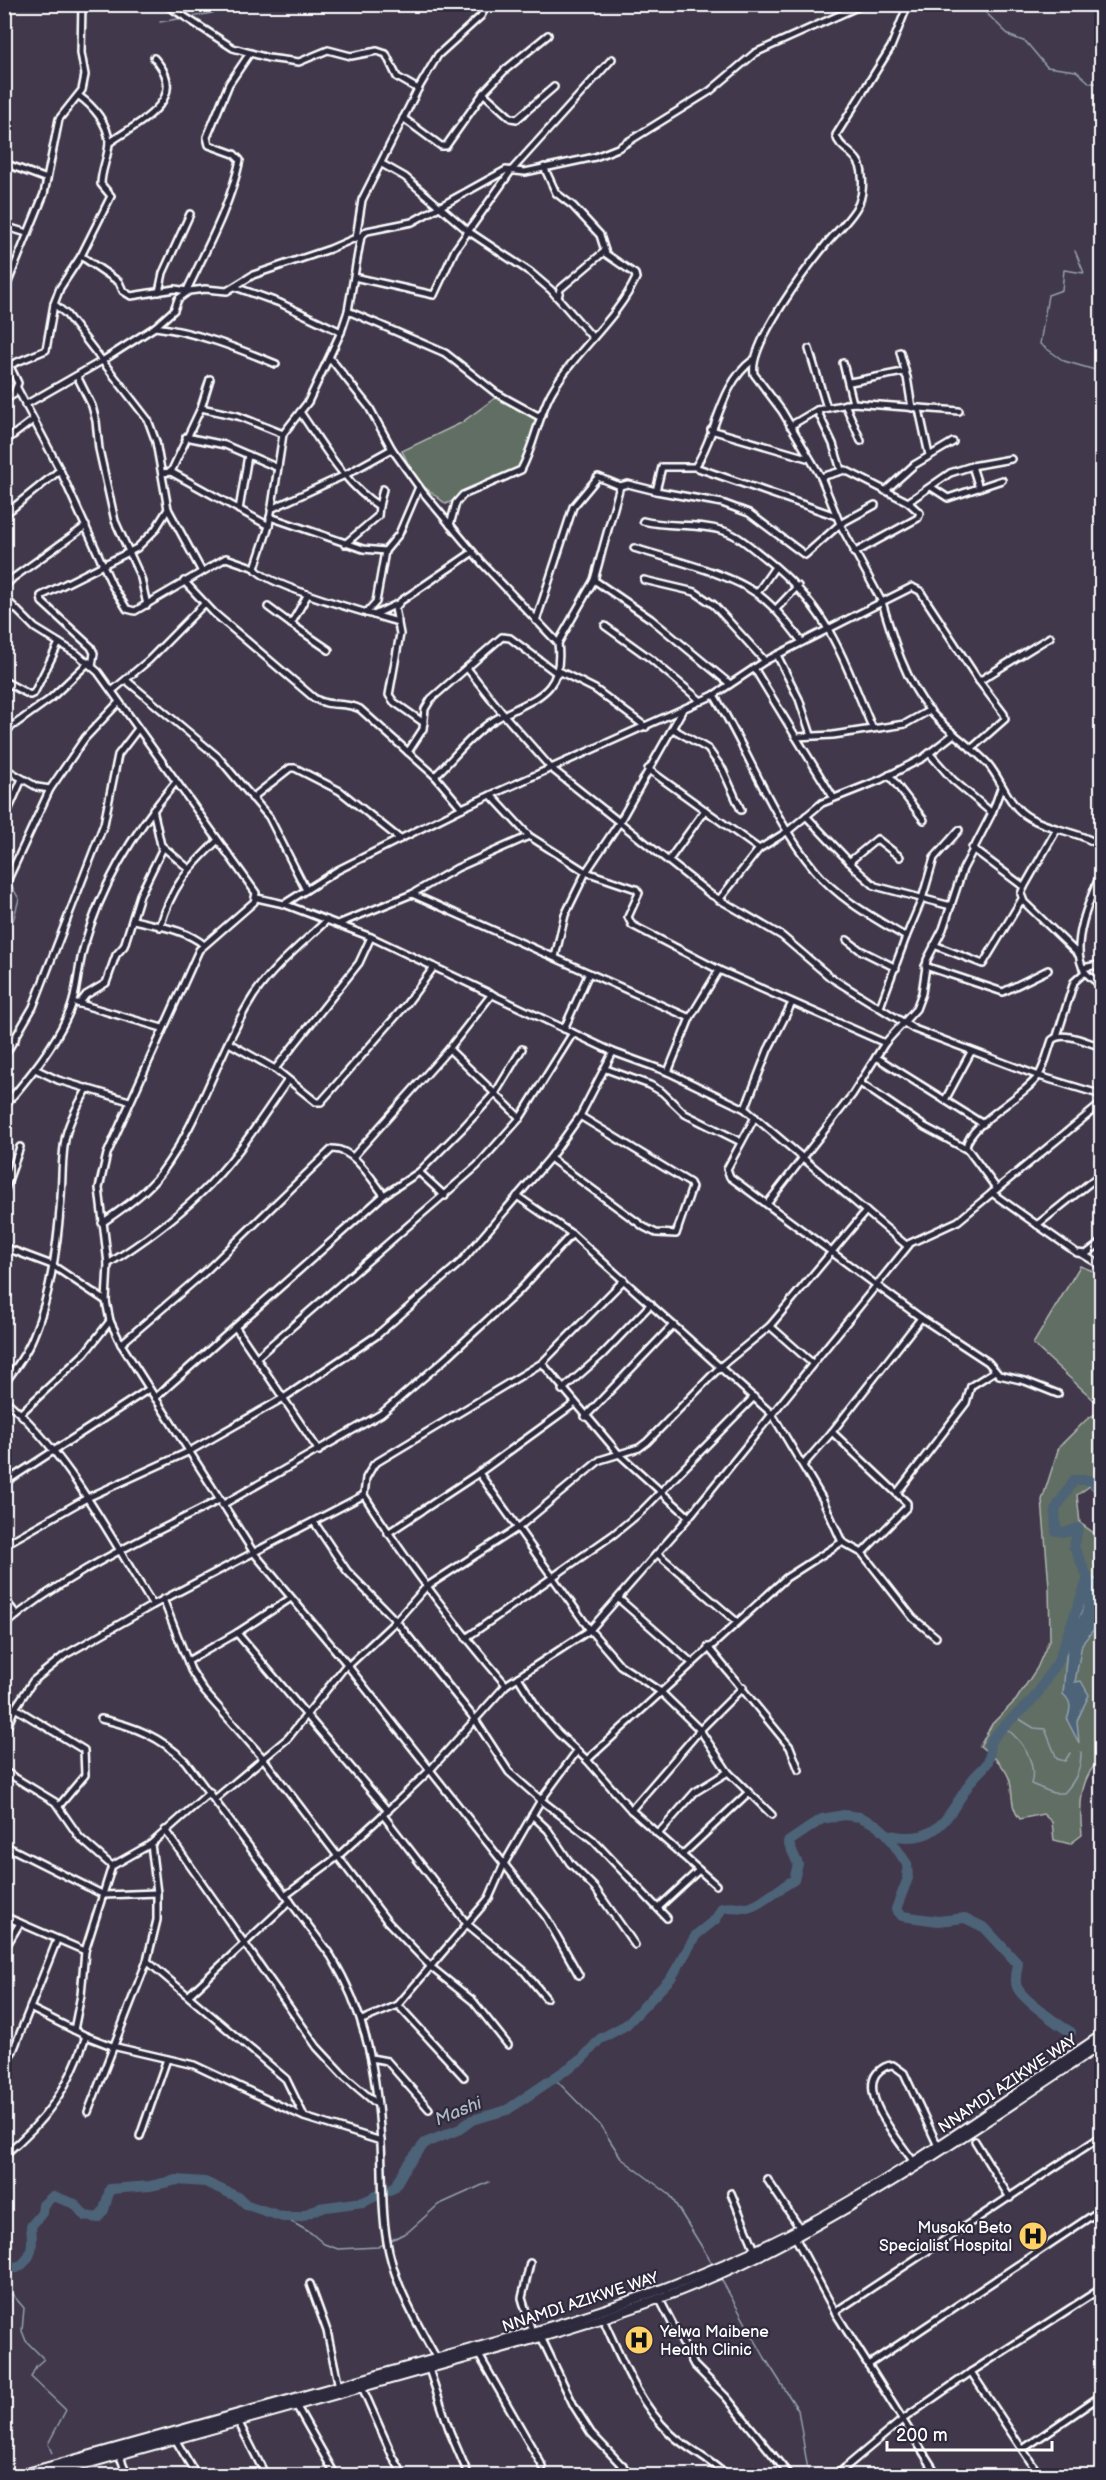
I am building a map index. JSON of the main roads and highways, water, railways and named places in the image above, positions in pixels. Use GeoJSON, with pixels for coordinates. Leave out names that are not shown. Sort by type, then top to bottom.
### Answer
{"type":"FeatureCollection","features":[{"type":"Feature","properties":{"kind":"highway","name":"NNAMDI AZIKWE WAY"},"geometry":{"type":"LineString","coordinates":[[43,2475],[118,2451],[532,2332],[648,2294],[755,2250],[796,2232],[938,2146],[1101,2035]]}},
{"type":"Feature","properties":{"kind":"highway","name":"NNAMDI AZIKWE WAY"},"geometry":{"type":"LineString","coordinates":[[16,2475],[175,2439],[479,2355],[603,2319],[701,2282],[934,2157],[1101,2044]]}},
{"type":"Feature","properties":{"kind":"water"},"geometry":{"type":"Polygon","coordinates":[[[1090,1576],[1101,1583],[1098,1624],[1082,1644],[1075,1682],[1081,1681],[1089,1695],[1077,1721],[1079,1743],[1067,1720],[1070,1706],[1063,1694],[1068,1635],[1081,1613],[1090,1576]]]}},
{"type":"Feature","properties":{"kind":"waterway"},"geometry":{"type":"LineString","coordinates":[[191,17],[217,12],[227,4]]}},
{"type":"Feature","properties":{"kind":"waterway"},"geometry":{"type":"LineString","coordinates":[[977,4],[1010,36],[1026,42],[1047,67],[1076,71],[1090,83],[1102,83]]}},
{"type":"Feature","properties":{"kind":"waterway"},"geometry":{"type":"LineString","coordinates":[[160,22],[183,18]]}},
{"type":"Feature","properties":{"kind":"waterway"},"geometry":{"type":"LineString","coordinates":[[1075,251],[1084,273],[1064,270],[1062,290],[1048,295],[1040,344],[1064,361],[1102,372]]}},
{"type":"Feature","properties":{"kind":"waterway"},"geometry":{"type":"LineString","coordinates":[[4,929],[13,921],[19,899],[9,881]]}},
{"type":"Feature","properties":{"kind":"waterway"},"geometry":{"type":"LineString","coordinates":[[887,1834],[904,1837],[918,1836],[929,1833],[938,1826],[988,1762],[989,1744],[994,1737],[1036,1696],[1057,1664],[1088,1578],[1074,1547],[1078,1528],[1067,1532],[1056,1531],[1055,1510],[1074,1480],[1091,1480],[1102,1492]]}},
{"type":"Feature","properties":{"kind":"waterway"},"geometry":{"type":"LineString","coordinates":[[1016,1717],[1034,1728],[1045,1729],[1057,1759],[1065,1761],[1070,1753]]}},
{"type":"Feature","properties":{"kind":"waterway"},"geometry":{"type":"LineString","coordinates":[[1008,1730],[1028,1754],[1032,1769],[1031,1784],[1053,1793],[1064,1793],[1072,1784],[1079,1769],[1081,1752]]}},
{"type":"Feature","properties":{"kind":"waterway","name":"Mashi"},"geometry":{"type":"LineString","coordinates":[[4,2263],[17,2268],[27,2260],[32,2245],[31,2226],[42,2213],[43,2205],[53,2196],[75,2204],[85,2216],[98,2218],[104,2210],[110,2189],[150,2186],[177,2180],[205,2182],[238,2197],[247,2205],[283,2217],[300,2217],[319,2208],[363,2202],[394,2188],[407,2165],[425,2143],[460,2129],[472,2120],[507,2110],[582,2059],[600,2039],[626,2025],[671,1978],[696,1935],[716,1919],[722,1908],[752,1907],[794,1880],[798,1864],[788,1842],[822,1819],[844,1815],[860,1817],[877,1825],[887,1834],[907,1864],[908,1878],[896,1909],[902,1916],[938,1921],[965,1918],[985,1928],[1018,1964],[1016,1982],[1020,1992],[1042,2012],[1071,2032]]}},
{"type":"Feature","properties":{"kind":"waterway"},"geometry":{"type":"LineString","coordinates":[[555,2079],[600,2125],[622,2159],[670,2195],[713,2265]]}},
{"type":"Feature","properties":{"kind":"waterway"},"geometry":{"type":"LineString","coordinates":[[390,2241],[409,2231],[438,2205],[489,2182]]}},
{"type":"Feature","properties":{"kind":"waterway"},"geometry":{"type":"LineString","coordinates":[[283,2217],[311,2233],[324,2244],[338,2249],[378,2247],[386,2243]]}},
{"type":"Feature","properties":{"kind":"waterway"},"geometry":{"type":"LineString","coordinates":[[720,2277],[765,2358],[798,2410],[809,2476]]}},
{"type":"Feature","properties":{"kind":"waterway"},"geometry":{"type":"LineString","coordinates":[[4,2292],[12,2294],[24,2308],[22,2331],[26,2341],[44,2359],[36,2366],[31,2377],[66,2410],[48,2444],[52,2453]]}},
{"type":"Feature","properties":{"kind":"waterway","name":"Mashi"},"geometry":{"type":"LineString","coordinates":[[4,2297],[7,2301],[4,2306]]}},
{"type":"Feature","properties":{"kind":"place","name":"Musaka Beto Specialist Hospital"},"geometry":{"type":"Point","coordinates":[1033,2236]}},
{"type":"Feature","properties":{"kind":"place","name":"Yelwa Maibene Health Clinic"},"geometry":{"type":"Point","coordinates":[639,2340]}}]}
